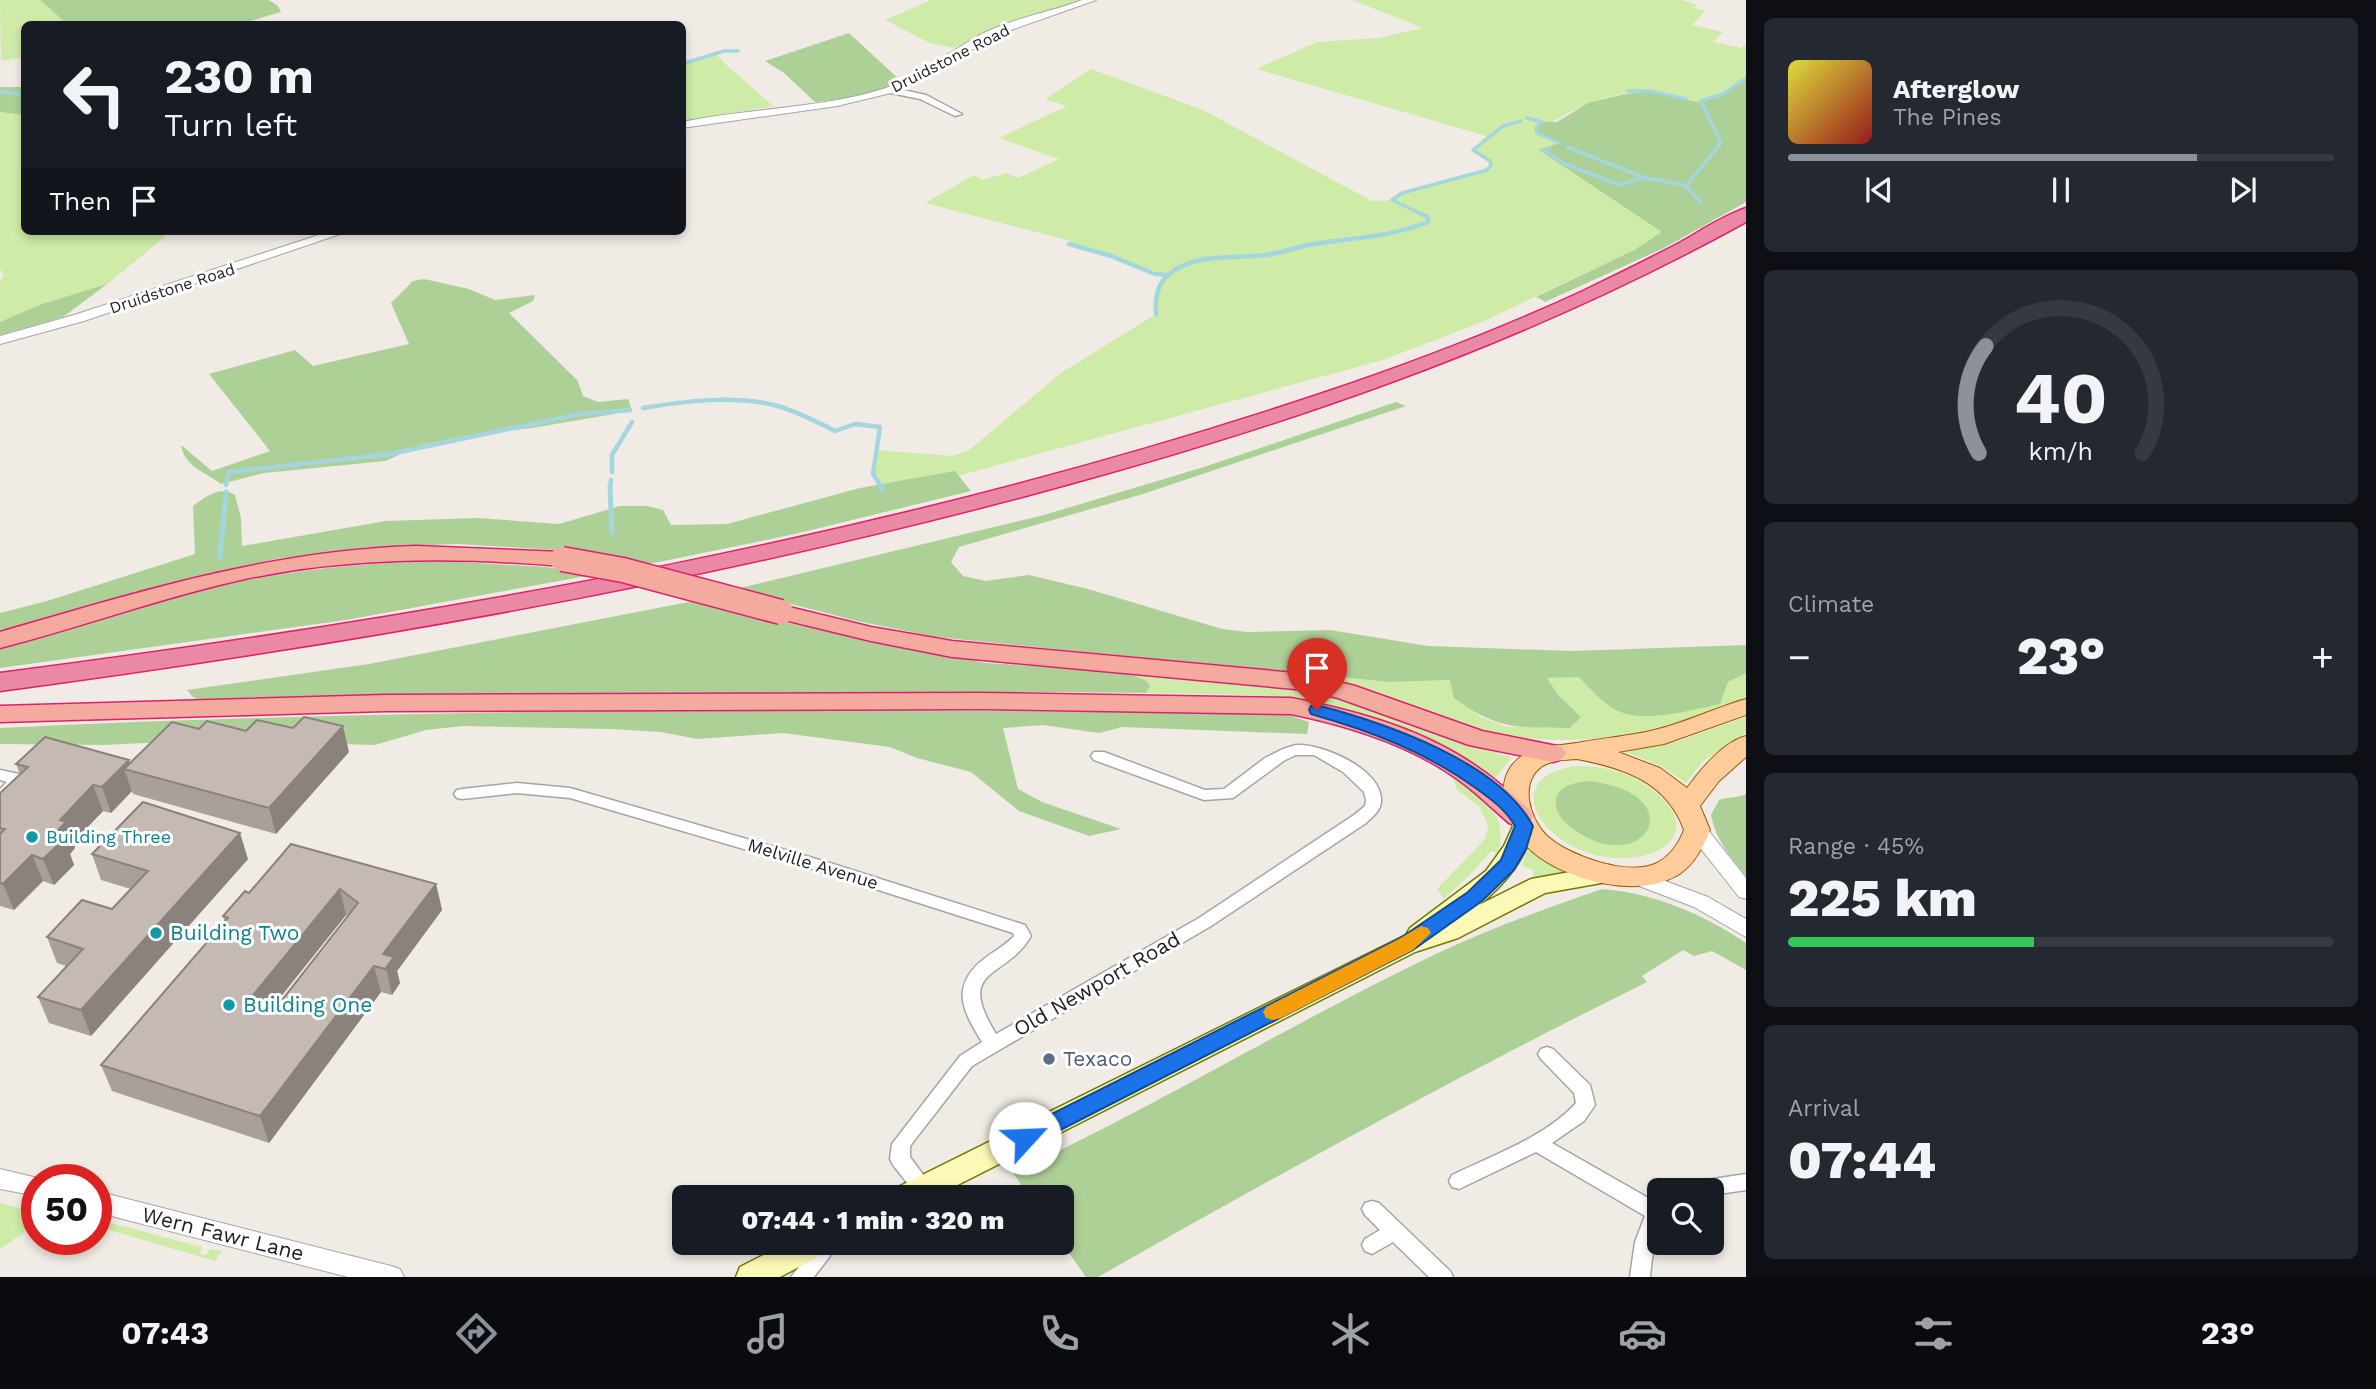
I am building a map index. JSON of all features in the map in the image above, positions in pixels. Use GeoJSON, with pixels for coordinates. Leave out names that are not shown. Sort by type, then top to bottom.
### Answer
{"type":"FeatureCollection","features":[{"type":"Feature","properties":{"kind":"highway"},"geometry":{"type":"LineString","coordinates":[[0,682],[310,639],[563,595],[784,549],[1029,488],[1212,436],[1445,355],[1605,287],[1746,214]]}},
{"type":"Feature","properties":{"kind":"highway"},"geometry":{"type":"LineString","coordinates":[[0,700],[212,672],[456,633],[799,563],[1045,501],[1298,424],[1464,364],[1631,291],[1746,231]]}},
{"type":"Feature","properties":{"kind":"highway"},"geometry":{"type":"LineString","coordinates":[[0,640],[189,585],[305,562],[368,554],[455,552],[562,559],[635,573],[871,634],[952,649],[1306,682],[1346,692],[1478,739],[1565,752]]}},
{"type":"Feature","properties":{"kind":"highway"},"geometry":{"type":"LineString","coordinates":[[0,714],[469,702],[994,701],[1291,706],[1341,716],[1413,743],[1472,776],[1521,821]]}},
{"type":"Feature","properties":{"kind":"main road"},"geometry":{"type":"LineString","coordinates":[[931,1185],[1406,944],[1475,896],[1498,876],[1517,849],[1521,821],[1516,798],[1518,783],[1524,769],[1538,758],[1655,738],[1746,707]]}},
{"type":"Feature","properties":{"kind":"main road"},"geometry":{"type":"LineString","coordinates":[[1687,806],[1710,775],[1746,744]]}},
{"type":"Feature","properties":{"kind":"main road"},"geometry":{"type":"LineString","coordinates":[[1406,944],[1449,931],[1540,885],[1658,873],[1670,867],[1688,850],[1697,830],[1687,806],[1666,785],[1641,770],[1601,755],[1565,752]]}},
{"type":"Feature","properties":{"kind":"main road"},"geometry":{"type":"LineString","coordinates":[[1521,821],[1539,844],[1561,858],[1621,875]]}},
{"type":"Feature","properties":{"kind":"main road"},"geometry":{"type":"LineString","coordinates":[[751,1277],[793,1255]]}},
{"type":"Feature","properties":{"kind":"street","name":"Druidstone Road"},"geometry":{"type":"LineString","coordinates":[[686,124],[856,99],[889,90],[914,80],[932,66],[990,34],[1091,0]]}},
{"type":"Feature","properties":{"kind":"street"},"geometry":{"type":"LineString","coordinates":[[889,90],[923,96],[958,114]]}},
{"type":"Feature","properties":{"kind":"street","name":"Druidstone Road"},"geometry":{"type":"LineString","coordinates":[[0,341],[105,310],[331,235]]}},
{"type":"Feature","properties":{"kind":"street","name":"Old Newport Road"},"geometry":{"type":"LineString","coordinates":[[911,1185],[900,1159],[901,1144],[956,1071],[992,1044],[1205,922],[1360,819],[1371,809],[1374,800],[1372,790],[1362,779],[1322,752],[1293,750],[1228,794],[1218,797],[1192,791],[1099,756]]}},
{"type":"Feature","properties":{"kind":"street"},"geometry":{"type":"LineString","coordinates":[[0,775],[19,779],[0,799]]}},
{"type":"Feature","properties":{"kind":"street","name":"Melville Avenue"},"geometry":{"type":"LineString","coordinates":[[462,794],[517,788],[570,793],[824,867],[1018,929],[1023,936],[1018,944],[983,968],[970,991],[976,1018],[992,1044]]}},
{"type":"Feature","properties":{"kind":"street"},"geometry":{"type":"LineString","coordinates":[[1697,830],[1746,892]]}},
{"type":"Feature","properties":{"kind":"street"},"geometry":{"type":"LineString","coordinates":[[1621,875],[1701,902],[1746,929]]}},
{"type":"Feature","properties":{"kind":"street"},"geometry":{"type":"LineString","coordinates":[[1459,1181],[1535,1142],[1581,1114],[1586,1105],[1583,1090],[1547,1054]]}},
{"type":"Feature","properties":{"kind":"street"},"geometry":{"type":"LineString","coordinates":[[1535,1142],[1647,1206]]}},
{"type":"Feature","properties":{"kind":"street"},"geometry":{"type":"LineString","coordinates":[[0,1180],[21,1183]]}},
{"type":"Feature","properties":{"kind":"street"},"geometry":{"type":"LineString","coordinates":[[1724,1185],[1746,1182]]}},
{"type":"Feature","properties":{"kind":"street","name":"Wern Fawr Lane"},"geometry":{"type":"LineString","coordinates":[[112,1205],[391,1277]]}},
{"type":"Feature","properties":{"kind":"street"},"geometry":{"type":"LineString","coordinates":[[1372,1209],[1443,1277]]}},
{"type":"Feature","properties":{"kind":"street"},"geometry":{"type":"LineString","coordinates":[[1372,1245],[1395,1231]]}},
{"type":"Feature","properties":{"kind":"street"},"geometry":{"type":"LineString","coordinates":[[1640,1277],[1642,1250],[1647,1238]]}},
{"type":"Feature","properties":{"kind":"street"},"geometry":{"type":"LineString","coordinates":[[801,1277],[819,1255]]}},
{"type":"Feature","properties":{"kind":"green space"},"geometry":{"type":"Polygon","coordinates":[[[0,0],[40,0],[64,21],[21,21],[21,58],[1,61],[0,0]]]}},
{"type":"Feature","properties":{"kind":"green space"},"geometry":{"type":"Polygon","coordinates":[[[40,0],[269,0],[278,6],[281,12],[251,21],[64,21],[40,0]]]}},
{"type":"Feature","properties":{"kind":"green space"},"geometry":{"type":"Polygon","coordinates":[[[931,0],[1084,0],[983,34],[953,48],[930,43],[885,20],[931,0]]]}},
{"type":"Feature","properties":{"kind":"green space"},"geometry":{"type":"Polygon","coordinates":[[[1352,0],[1681,0],[1698,5],[1693,8],[1705,11],[1692,25],[1723,32],[1713,42],[1741,48],[1746,44],[1746,78],[1723,93],[1700,103],[1652,92],[1607,98],[1560,117],[1537,133],[1560,143],[1541,150],[1663,232],[1634,250],[1482,322],[1383,360],[946,479],[883,489],[873,474],[876,450],[953,456],[968,451],[1061,373],[1156,314],[1155,295],[1167,275],[1069,244],[1071,241],[925,203],[974,175],[982,180],[1007,173],[1018,178],[1059,159],[999,138],[1067,106],[1045,99],[1091,69],[1203,110],[1372,201],[1392,200],[1402,193],[1487,170],[1491,166],[1490,161],[1473,150],[1486,136],[1256,69],[1317,42],[1378,38],[1423,28],[1352,0]]]}},
{"type":"Feature","properties":{"kind":"green space"},"geometry":{"type":"Polygon","coordinates":[[[849,33],[902,82],[855,97],[815,102],[784,73],[765,61],[849,33]]]}},
{"type":"Feature","properties":{"kind":"green space"},"geometry":{"type":"Polygon","coordinates":[[[716,53],[773,106],[686,121],[686,63],[716,53]]]}},
{"type":"Feature","properties":{"kind":"green space"},"geometry":{"type":"Polygon","coordinates":[[[1746,78],[1746,202],[1664,248],[1545,302],[1536,297],[1634,250],[1662,232],[1539,150],[1559,143],[1537,133],[1536,128],[1542,122],[1557,122],[1588,103],[1625,94],[1649,91],[1701,103],[1734,88],[1746,78]]]}},
{"type":"Feature","properties":{"kind":"green space"},"geometry":{"type":"Polygon","coordinates":[[[0,87],[21,87],[21,115],[0,112],[0,87]]]}},
{"type":"Feature","properties":{"kind":"green space"},"geometry":{"type":"Polygon","coordinates":[[[0,112],[21,115],[21,235],[165,237],[107,284],[42,304],[0,322],[0,281],[4,275],[0,269],[0,112]]]}},
{"type":"Feature","properties":{"kind":"green space"},"geometry":{"type":"Polygon","coordinates":[[[424,279],[469,289],[495,300],[535,295],[533,301],[509,313],[578,381],[583,396],[598,402],[628,399],[631,407],[614,414],[421,445],[385,461],[264,473],[221,484],[186,458],[181,445],[212,471],[270,451],[209,374],[295,350],[313,366],[409,344],[391,303],[413,281],[424,279]]]}},
{"type":"Feature","properties":{"kind":"green space"},"geometry":{"type":"Polygon","coordinates":[[[107,284],[63,317],[0,335],[0,322],[42,304],[107,284]]]}},
{"type":"Feature","properties":{"kind":"green space"},"geometry":{"type":"Polygon","coordinates":[[[1396,402],[1406,406],[1143,494],[959,547],[951,562],[963,576],[986,581],[1029,575],[1088,589],[1222,629],[1247,632],[1330,630],[1428,646],[1572,651],[1746,645],[1746,673],[1728,682],[1720,704],[1668,714],[1639,716],[1616,710],[1579,677],[1547,678],[1558,695],[1581,717],[1570,728],[1522,727],[1497,722],[1470,709],[1454,698],[1450,680],[1389,682],[936,637],[857,621],[744,592],[740,588],[1044,515],[1204,467],[1396,402]]]}},
{"type":"Feature","properties":{"kind":"green space"},"geometry":{"type":"Polygon","coordinates":[[[955,471],[971,491],[795,534],[654,563],[624,564],[557,550],[458,544],[370,547],[275,559],[192,578],[0,633],[0,613],[47,601],[195,554],[193,506],[218,492],[235,495],[241,518],[242,546],[386,521],[478,518],[559,524],[620,506],[647,506],[663,510],[671,525],[727,524],[860,488],[955,471]]]}},
{"type":"Feature","properties":{"kind":"green space"},"geometry":{"type":"Polygon","coordinates":[[[444,561],[546,567],[592,575],[346,620],[0,668],[0,649],[211,588],[317,569],[444,561]]]}},
{"type":"Feature","properties":{"kind":"green space"},"geometry":{"type":"Polygon","coordinates":[[[699,600],[773,620],[986,663],[1124,672],[1145,680],[1150,686],[1146,693],[536,694],[202,701],[187,690],[369,664],[699,600]]]}},
{"type":"Feature","properties":{"kind":"green space"},"geometry":{"type":"Polygon","coordinates":[[[1124,672],[1270,685],[1328,695],[1512,757],[1494,780],[1300,700],[1254,695],[1146,693],[1150,686],[1124,672]]]}},
{"type":"Feature","properties":{"kind":"green space"},"geometry":{"type":"Polygon","coordinates":[[[1746,673],[1746,700],[1633,733],[1561,740],[1523,738],[1485,731],[1444,720],[1339,683],[1303,674],[1389,682],[1450,680],[1480,717],[1507,727],[1570,728],[1580,717],[1558,695],[1546,678],[1579,677],[1595,694],[1728,682],[1746,673]]]}},
{"type":"Feature","properties":{"kind":"green space"},"geometry":{"type":"Polygon","coordinates":[[[737,709],[1283,713],[1309,722],[1307,734],[1122,727],[1099,733],[1043,725],[1003,728],[1018,789],[1042,802],[1121,829],[1089,836],[1019,811],[971,772],[917,758],[890,747],[783,733],[698,739],[660,732],[611,729],[463,726],[426,730],[375,745],[206,740],[104,745],[0,744],[0,728],[368,715],[737,709]]]}},
{"type":"Feature","properties":{"kind":"green space"},"geometry":{"type":"Polygon","coordinates":[[[1746,717],[1746,733],[1703,761],[1686,783],[1661,766],[1626,752],[1678,741],[1746,717]]]}},
{"type":"Feature","properties":{"kind":"green space"},"geometry":{"type":"Polygon","coordinates":[[[1431,760],[1471,787],[1482,798],[1498,821],[1501,836],[1498,853],[1491,851],[1468,877],[1444,898],[1437,889],[1485,839],[1488,826],[1480,807],[1457,790],[1453,779],[1431,760]]]}},
{"type":"Feature","properties":{"kind":"green space"},"geometry":{"type":"Polygon","coordinates":[[[1576,766],[1613,770],[1647,786],[1670,808],[1677,827],[1669,842],[1652,853],[1628,858],[1600,856],[1572,846],[1547,827],[1535,807],[1536,787],[1550,774],[1576,766]]]}},
{"type":"Feature","properties":{"kind":"green space"},"geometry":{"type":"Polygon","coordinates":[[[1590,781],[1622,789],[1642,801],[1650,815],[1648,829],[1638,840],[1622,845],[1600,843],[1576,831],[1563,820],[1556,806],[1558,794],[1567,786],[1590,781]]]}},
{"type":"Feature","properties":{"kind":"green space"},"geometry":{"type":"Polygon","coordinates":[[[1746,794],[1746,876],[1720,840],[1711,815],[1719,800],[1746,794]]]}},
{"type":"Feature","properties":{"kind":"green space"},"geometry":{"type":"Polygon","coordinates":[[[1527,851],[1564,871],[1534,878],[1533,870],[1522,866],[1527,851]]]}},
{"type":"Feature","properties":{"kind":"green space"},"geometry":{"type":"Polygon","coordinates":[[[1602,889],[1659,900],[1695,914],[1746,943],[1746,970],[1712,951],[1694,956],[1683,950],[1642,976],[1647,982],[1371,1125],[1098,1277],[1086,1277],[1070,1255],[1074,1255],[1074,1185],[1022,1185],[1013,1173],[1120,1120],[1384,979],[1438,953],[1602,889]]]}},
{"type":"Feature","properties":{"kind":"green space"},"geometry":{"type":"Polygon","coordinates":[[[0,1203],[21,1209],[21,1234],[0,1249],[0,1203]]]}},
{"type":"Feature","properties":{"kind":"green space"},"geometry":{"type":"Polygon","coordinates":[[[112,1223],[202,1247],[200,1254],[206,1255],[210,1249],[222,1251],[215,1261],[112,1231],[112,1223]]]}},
{"type":"Feature","properties":{"kind":"building"},"geometry":{"type":"Polygon","coordinates":[[[304,717],[343,726],[269,808],[124,769],[172,722],[199,729],[207,721],[246,731],[257,720],[293,728],[304,717]]]}},
{"type":"Feature","properties":{"kind":"building"},"geometry":{"type":"Polygon","coordinates":[[[45,737],[129,760],[102,787],[93,785],[60,820],[66,822],[53,835],[64,839],[43,859],[32,855],[3,884],[0,883],[0,834],[5,829],[0,828],[0,793],[28,767],[16,764],[45,737]]]}},
{"type":"Feature","properties":{"kind":"building"},"geometry":{"type":"Polygon","coordinates":[[[143,802],[240,833],[81,1010],[38,997],[83,949],[47,937],[82,900],[112,909],[148,871],[92,854],[143,802]]]}},
{"type":"Feature","properties":{"kind":"building","name":"Building One"},"geometry":{"type":"Polygon","coordinates":[[[291,844],[436,884],[383,954],[394,957],[385,969],[374,966],[260,1116],[101,1065],[228,918],[223,916],[245,891],[249,893],[291,844]],[[340,889],[245,1005],[271,1014],[358,903],[340,889]]]}},
{"type":"Feature","properties":{"kind":"waterway"},"geometry":{"type":"LineString","coordinates":[[686,63],[724,51],[738,51]]}},
{"type":"Feature","properties":{"kind":"waterway"},"geometry":{"type":"LineString","coordinates":[[1686,186],[1721,143],[1701,101],[1723,94],[1746,78]]}},
{"type":"Feature","properties":{"kind":"waterway"},"geometry":{"type":"LineString","coordinates":[[1628,91],[1649,91],[1686,99]]}},
{"type":"Feature","properties":{"kind":"waterway"},"geometry":{"type":"LineString","coordinates":[[0,92],[21,96]]}},
{"type":"Feature","properties":{"kind":"waterway"},"geometry":{"type":"LineString","coordinates":[[1527,118],[1542,122],[1536,128],[1537,133],[1560,143]]}},
{"type":"Feature","properties":{"kind":"waterway"},"geometry":{"type":"LineString","coordinates":[[1424,215],[1392,200],[1402,193],[1487,170],[1491,166],[1490,161],[1473,150],[1503,126],[1521,121]]}},
{"type":"Feature","properties":{"kind":"waterway"},"geometry":{"type":"LineString","coordinates":[[1567,147],[1643,177],[1686,186]]}},
{"type":"Feature","properties":{"kind":"waterway"},"geometry":{"type":"LineString","coordinates":[[1549,148],[1543,150],[1565,164],[1620,185],[1641,178]]}},
{"type":"Feature","properties":{"kind":"waterway"},"geometry":{"type":"LineString","coordinates":[[1686,186],[1701,202]]}},
{"type":"Feature","properties":{"kind":"waterway"},"geometry":{"type":"LineString","coordinates":[[1168,275],[1202,260],[1266,255],[1313,244],[1386,234],[1428,222],[1428,217],[1421,214]]}},
{"type":"Feature","properties":{"kind":"waterway"},"geometry":{"type":"LineString","coordinates":[[1069,244],[1111,256],[1155,274],[1168,275]]}},
{"type":"Feature","properties":{"kind":"waterway"},"geometry":{"type":"LineString","coordinates":[[1156,314],[1159,288],[1168,275]]}},
{"type":"Feature","properties":{"kind":"waterway"},"geometry":{"type":"LineString","coordinates":[[643,408],[692,401],[742,400],[782,407],[835,431],[855,424],[880,427],[873,474],[882,488]]}},
{"type":"Feature","properties":{"kind":"waterway"},"geometry":{"type":"LineString","coordinates":[[226,485],[229,472],[390,454],[580,414],[630,410]]}},
{"type":"Feature","properties":{"kind":"waterway"},"geometry":{"type":"LineString","coordinates":[[612,472],[612,455],[632,422]]}},
{"type":"Feature","properties":{"kind":"waterway"},"geometry":{"type":"LineString","coordinates":[[610,487],[611,480]]}},
{"type":"Feature","properties":{"kind":"waterway"},"geometry":{"type":"LineString","coordinates":[[610,487],[612,533]]}},
{"type":"Feature","properties":{"kind":"waterway"},"geometry":{"type":"LineString","coordinates":[[220,557],[226,492]]}},
{"type":"Feature","properties":{"kind":"slow traffic"},"geometry":{"type":"LineString","coordinates":[[1273,1012],[1406,944],[1421,933]]}},
{"type":"Feature","properties":{"kind":"place","name":"Building Three"},"geometry":{"type":"Point","coordinates":[32,837]}},
{"type":"Feature","properties":{"kind":"place","name":"Building Two"},"geometry":{"type":"Point","coordinates":[156,933]}},
{"type":"Feature","properties":{"kind":"place","name":"Building One"},"geometry":{"type":"Point","coordinates":[229,1005]}},
{"type":"Feature","properties":{"kind":"place","name":"Texaco"},"geometry":{"type":"Point","coordinates":[1049,1059]}},
{"type":"Feature","properties":{"kind":"route"},"geometry":{"type":"LineString","coordinates":[[1025,1138],[1406,944],[1484,889],[1507,865],[1517,849],[1524,826],[1518,816],[1493,792],[1456,765],[1404,738],[1317,710]]}}]}
